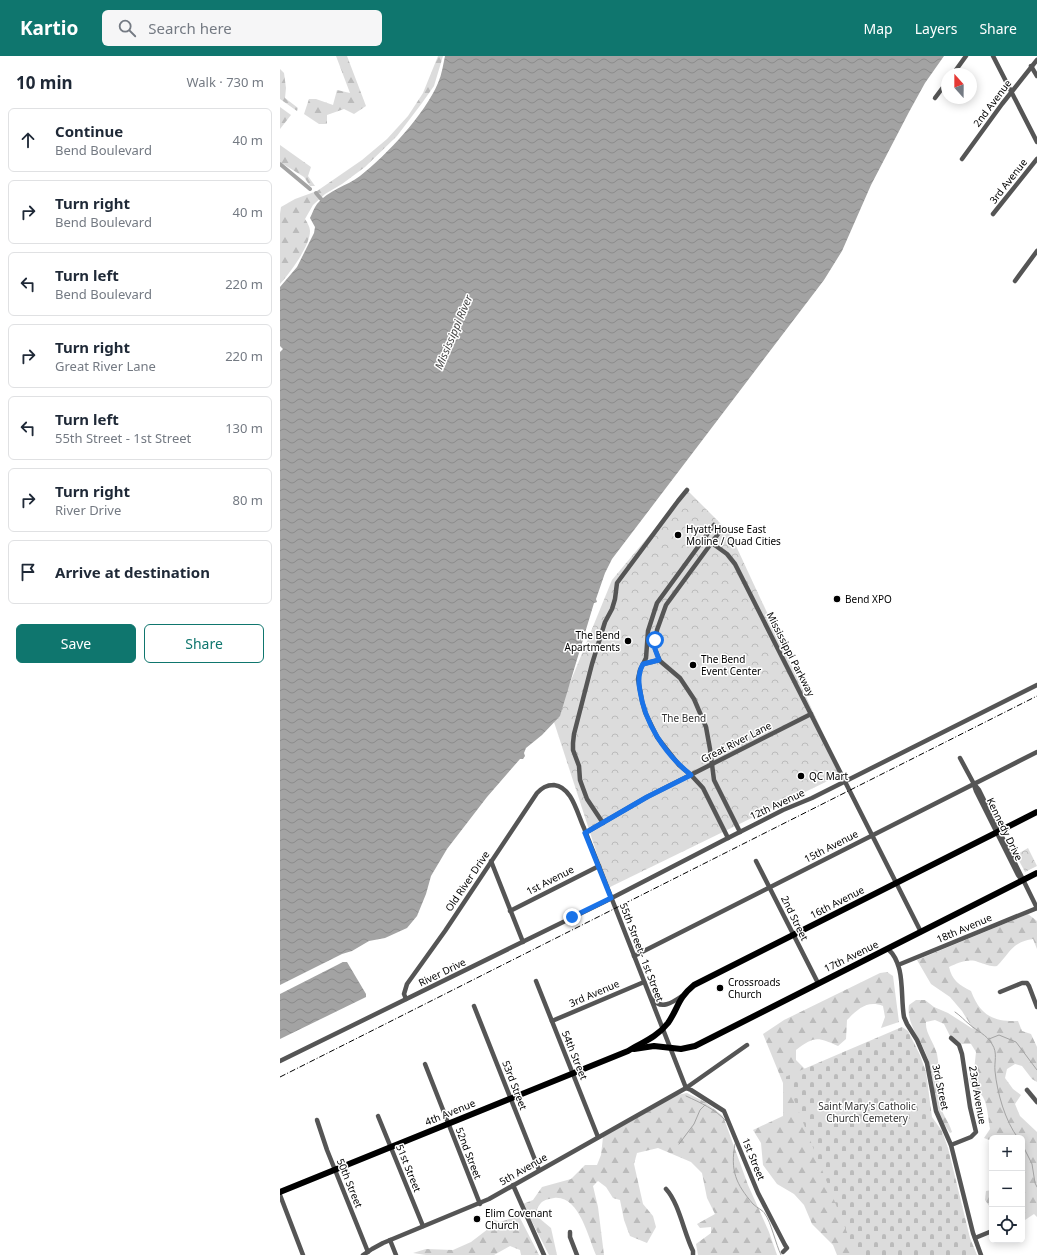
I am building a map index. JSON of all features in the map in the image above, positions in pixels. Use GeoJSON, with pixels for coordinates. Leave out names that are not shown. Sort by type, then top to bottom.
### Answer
{"type":"FeatureCollection","features":[{"type":"Feature","properties":{"kind":"main road","name":"16th Avenue"},"geometry":{"type":"LineString","coordinates":[[663,1029],[684,994],[694,985],[1037,812]]}},
{"type":"Feature","properties":{"kind":"main road","name":"17th Avenue"},"geometry":{"type":"LineString","coordinates":[[671,1048],[681,1049],[695,1046],[1037,874]]}},
{"type":"Feature","properties":{"kind":"main road","name":"4th Avenue"},"geometry":{"type":"LineString","coordinates":[[280,1193],[628,1051],[653,1038],[663,1029]]}},
{"type":"Feature","properties":{"kind":"main road","name":"4th Avenue"},"geometry":{"type":"LineString","coordinates":[[628,1051],[654,1046],[671,1048]]}},
{"type":"Feature","properties":{"kind":"street"},"geometry":{"type":"LineString","coordinates":[[957,68],[966,56]]}},
{"type":"Feature","properties":{"kind":"street"},"geometry":{"type":"LineString","coordinates":[[993,56],[1037,142]]}},
{"type":"Feature","properties":{"kind":"street","name":"2nd Avenue"},"geometry":{"type":"LineString","coordinates":[[962,159],[1037,60]]}},
{"type":"Feature","properties":{"kind":"street"},"geometry":{"type":"LineString","coordinates":[[1031,66],[1037,76]]}},
{"type":"Feature","properties":{"kind":"street"},"geometry":{"type":"LineString","coordinates":[[935,98],[941,90]]}},
{"type":"Feature","properties":{"kind":"street","name":"3rd Avenue"},"geometry":{"type":"LineString","coordinates":[[993,214],[1037,159]]}},
{"type":"Feature","properties":{"kind":"street"},"geometry":{"type":"LineString","coordinates":[[1015,281],[1037,251]]}},
{"type":"Feature","properties":{"kind":"street"},"geometry":{"type":"LineString","coordinates":[[603,823],[587,798],[580,780],[579,766],[573,750],[574,734],[605,622],[612,609],[615,599],[617,583],[687,490]]}},
{"type":"Feature","properties":{"kind":"street"},"geometry":{"type":"LineString","coordinates":[[714,525],[657,603],[651,618],[648,631],[647,652],[638,679],[645,712],[657,737],[680,765],[703,788],[728,838]]}},
{"type":"Feature","properties":{"kind":"street"},"geometry":{"type":"LineString","coordinates":[[721,530],[670,598],[663,611],[655,640],[655,649],[659,660],[680,678],[694,699],[706,727],[714,780],[740,832]]}},
{"type":"Feature","properties":{"kind":"street"},"geometry":{"type":"LineString","coordinates":[[705,538],[712,543]]}},
{"type":"Feature","properties":{"kind":"street","name":"Mississippi Parkway"},"geometry":{"type":"LineString","coordinates":[[712,543],[727,554],[735,564],[845,781]]}},
{"type":"Feature","properties":{"kind":"street"},"geometry":{"type":"LineString","coordinates":[[643,664],[659,660]]}},
{"type":"Feature","properties":{"kind":"street","name":"12th Avenue"},"geometry":{"type":"LineString","coordinates":[[611,898],[740,832],[1037,685]]}},
{"type":"Feature","properties":{"kind":"street","name":"Great River Lane"},"geometry":{"type":"LineString","coordinates":[[585,833],[647,797],[811,714]]}},
{"type":"Feature","properties":{"kind":"street","name":"15th Avenue"},"geometry":{"type":"LineString","coordinates":[[634,956],[1037,752]]}},
{"type":"Feature","properties":{"kind":"street","name":"Kennedy Drive"},"geometry":{"type":"LineString","coordinates":[[960,758],[974,784],[979,790],[1018,875],[1023,880],[1037,908]]}},
{"type":"Feature","properties":{"kind":"street"},"geometry":{"type":"LineString","coordinates":[[845,781],[921,932]]}},
{"type":"Feature","properties":{"kind":"street","name":"55th Street - 1st Street"},"geometry":{"type":"LineString","coordinates":[[556,785],[562,787],[570,795],[686,1088]]}},
{"type":"Feature","properties":{"kind":"street","name":"Old River Drive"},"geometry":{"type":"LineString","coordinates":[[406,999],[404,994],[406,984],[444,931],[537,793],[546,786],[556,785]]}},
{"type":"Feature","properties":{"kind":"street"},"geometry":{"type":"LineString","coordinates":[[491,861],[523,942]]}},
{"type":"Feature","properties":{"kind":"street","name":"2nd Street"},"geometry":{"type":"LineString","coordinates":[[756,861],[818,983]]}},
{"type":"Feature","properties":{"kind":"street","name":"1st Avenue"},"geometry":{"type":"LineString","coordinates":[[510,911],[599,866]]}},
{"type":"Feature","properties":{"kind":"street","name":"River Drive"},"geometry":{"type":"LineString","coordinates":[[280,1061],[611,898]]}},
{"type":"Feature","properties":{"kind":"street","name":"18th Avenue"},"geometry":{"type":"LineString","coordinates":[[898,965],[1037,908]]}},
{"type":"Feature","properties":{"kind":"street","name":"3rd Street"},"geometry":{"type":"LineString","coordinates":[[888,949],[894,956],[898,965],[904,1017],[917,1040],[927,1063],[936,1111],[951,1145],[974,1238],[981,1255]]}},
{"type":"Feature","properties":{"kind":"street","name":"54th Street"},"geometry":{"type":"LineString","coordinates":[[536,980],[598,1137]]}},
{"type":"Feature","properties":{"kind":"street","name":"3rd Avenue"},"geometry":{"type":"LineString","coordinates":[[552,1021],[644,982]]}},
{"type":"Feature","properties":{"kind":"street"},"geometry":{"type":"LineString","coordinates":[[1000,992],[1022,983],[1027,983],[1037,1007]]}},
{"type":"Feature","properties":{"kind":"street"},"geometry":{"type":"LineString","coordinates":[[649,994],[655,1002],[663,1005],[674,1002],[684,994]]}},
{"type":"Feature","properties":{"kind":"street","name":"53rd Street"},"geometry":{"type":"LineString","coordinates":[[474,1006],[539,1170]]}},
{"type":"Feature","properties":{"kind":"street","name":"23rd Avenue"},"geometry":{"type":"LineString","coordinates":[[950,1038],[959,1045],[962,1054],[970,1108],[976,1132],[972,1137],[951,1145]]}},
{"type":"Feature","properties":{"kind":"street"},"geometry":{"type":"LineString","coordinates":[[686,1088],[747,1045]]}},
{"type":"Feature","properties":{"kind":"street","name":"52nd Street"},"geometry":{"type":"LineString","coordinates":[[425,1064],[480,1204]]}},
{"type":"Feature","properties":{"kind":"street","name":"5th Avenue"},"geometry":{"type":"LineString","coordinates":[[365,1253],[390,1240],[480,1204],[686,1088]]}},
{"type":"Feature","properties":{"kind":"street","name":"1st Street"},"geometry":{"type":"LineString","coordinates":[[686,1088],[724,1111],[758,1193],[785,1245],[786,1248],[783,1252]]}},
{"type":"Feature","properties":{"kind":"street"},"geometry":{"type":"LineString","coordinates":[[1026,1090],[1037,1102]]}},
{"type":"Feature","properties":{"kind":"street","name":"51st Street"},"geometry":{"type":"LineString","coordinates":[[378,1116],[423,1226]]}},
{"type":"Feature","properties":{"kind":"street","name":"50th Street"},"geometry":{"type":"LineString","coordinates":[[317,1120],[365,1253]]}},
{"type":"Feature","properties":{"kind":"street"},"geometry":{"type":"LineString","coordinates":[[513,1185],[544,1255]]}},
{"type":"Feature","properties":{"kind":"street"},"geometry":{"type":"LineString","coordinates":[[666,1189],[670,1193],[693,1251],[693,1255]]}},
{"type":"Feature","properties":{"kind":"street"},"geometry":{"type":"LineString","coordinates":[[280,1193],[303,1255]]}},
{"type":"Feature","properties":{"kind":"street"},"geometry":{"type":"LineString","coordinates":[[570,1232],[577,1255]]}},
{"type":"Feature","properties":{"kind":"street"},"geometry":{"type":"LineString","coordinates":[[974,1238],[989,1233]]}},
{"type":"Feature","properties":{"kind":"street"},"geometry":{"type":"LineString","coordinates":[[390,1240],[396,1255]]}},
{"type":"Feature","properties":{"kind":"green space"},"geometry":{"type":"Polygon","coordinates":[[[336,56],[347,56],[366,106],[354,114],[344,109],[327,115],[327,124],[319,124],[304,114],[309,99],[316,99],[333,105],[337,90],[350,93],[336,56]]]}},
{"type":"Feature","properties":{"kind":"green space"},"geometry":{"type":"Polygon","coordinates":[[[438,56],[443,56],[434,86],[397,136],[365,167],[342,184],[325,194],[313,205],[305,219],[310,231],[307,244],[294,266],[280,284],[281,207],[295,199],[317,191],[362,160],[387,139],[408,116],[423,93],[438,56]]]}},
{"type":"Feature","properties":{"kind":"green space"},"geometry":{"type":"Polygon","coordinates":[[[280,69],[284,73],[286,88],[285,98],[298,108],[297,111],[280,99],[280,69]]]}},
{"type":"Feature","properties":{"kind":"green space"},"geometry":{"type":"Polygon","coordinates":[[[280,107],[291,115],[280,129],[280,107]]]}},
{"type":"Feature","properties":{"kind":"green space"},"geometry":{"type":"Polygon","coordinates":[[[280,145],[311,167],[308,176],[315,186],[310,186],[304,177],[280,162],[280,145]]]}},
{"type":"Feature","properties":{"kind":"green space","name":"The Bend"},"geometry":{"type":"Polygon","coordinates":[[[687,490],[730,533],[842,774],[608,888],[554,722],[612,580],[687,490]]]}},
{"type":"Feature","properties":{"kind":"green space"},"geometry":{"type":"Polygon","coordinates":[[[1028,848],[1037,866],[1025,872],[1016,855],[1028,848]]]}},
{"type":"Feature","properties":{"kind":"green space"},"geometry":{"type":"Polygon","coordinates":[[[1028,914],[1037,921],[1037,949],[1033,939],[1026,940],[1012,948],[997,966],[990,966],[971,961],[949,967],[954,979],[963,987],[971,991],[983,1011],[988,1015],[1001,1020],[1018,1021],[1022,1031],[1031,1034],[1037,1047],[1037,1082],[1032,1079],[1022,1066],[1015,1064],[1007,1069],[1005,1078],[1013,1089],[1021,1095],[1015,1104],[1020,1116],[1037,1132],[1037,1217],[1034,1214],[1025,1220],[1025,1135],[989,1135],[989,1140],[984,1138],[990,1129],[986,1104],[983,1097],[972,1085],[969,1079],[974,1071],[976,1052],[971,1044],[962,1044],[950,1036],[944,1024],[935,1020],[926,1022],[926,1026],[937,1054],[940,1104],[952,1132],[950,1133],[942,1120],[937,1109],[928,1060],[911,1024],[909,1005],[916,1000],[925,1000],[934,1007],[948,1013],[973,1029],[962,1011],[950,997],[931,984],[917,960],[1028,914]]]}},
{"type":"Feature","properties":{"kind":"green space"},"geometry":{"type":"Polygon","coordinates":[[[887,972],[893,976],[899,1022],[881,1028],[885,1017],[883,1006],[877,1004],[867,1005],[855,1012],[847,1020],[846,1039],[838,1046],[816,1039],[808,1042],[796,1050],[796,1060],[807,1071],[903,1255],[837,1255],[833,1245],[812,1224],[804,1205],[794,1194],[777,1184],[763,1165],[761,1143],[753,1130],[783,1116],[783,1083],[763,1034],[784,1020],[880,973],[887,972]]]}},
{"type":"Feature","properties":{"kind":"green space","name":"Saint Mary's Catholic Church Cemetery"},"geometry":{"type":"Polygon","coordinates":[[[902,1027],[908,1031],[920,1055],[926,1072],[932,1117],[942,1131],[948,1148],[970,1238],[977,1255],[856,1255],[785,1077],[902,1027]]]}},
{"type":"Feature","properties":{"kind":"green space"},"geometry":{"type":"Polygon","coordinates":[[[687,1093],[705,1102],[723,1116],[748,1185],[769,1232],[777,1255],[698,1255],[696,1244],[711,1233],[711,1227],[700,1228],[697,1224],[715,1214],[707,1198],[702,1173],[691,1162],[658,1148],[637,1153],[634,1164],[643,1204],[653,1216],[656,1227],[647,1243],[630,1236],[624,1220],[620,1200],[613,1198],[606,1187],[598,1181],[593,1186],[598,1207],[604,1255],[596,1255],[586,1228],[576,1210],[570,1203],[563,1199],[554,1198],[544,1201],[537,1209],[539,1218],[551,1228],[557,1255],[549,1255],[523,1204],[533,1200],[542,1187],[571,1179],[585,1165],[597,1165],[601,1155],[603,1137],[677,1095],[687,1093]]]}},
{"type":"Feature","properties":{"kind":"green space"},"geometry":{"type":"Polygon","coordinates":[[[989,1190],[989,1206],[985,1200],[986,1191],[989,1190]]]}},
{"type":"Feature","properties":{"kind":"green space"},"geometry":{"type":"Polygon","coordinates":[[[519,1216],[539,1255],[521,1255],[520,1250],[510,1246],[494,1255],[426,1255],[413,1253],[426,1249],[453,1250],[471,1242],[488,1229],[493,1219],[500,1222],[519,1216]]]}},
{"type":"Feature","properties":{"kind":"water","name":"Mississippi River"},"geometry":{"type":"Polygon","coordinates":[[[445,56],[944,56],[925,83],[909,112],[871,185],[842,251],[824,280],[612,559],[605,573],[596,599],[597,602],[594,603],[560,716],[542,735],[526,748],[523,759],[520,759],[487,797],[447,849],[431,876],[426,894],[417,916],[407,928],[385,938],[369,941],[352,951],[342,954],[280,985],[280,352],[283,349],[280,346],[280,287],[297,267],[314,233],[315,227],[310,218],[317,204],[321,199],[355,180],[371,167],[393,146],[415,121],[438,83],[445,56]]]}},
{"type":"Feature","properties":{"kind":"water"},"geometry":{"type":"Polygon","coordinates":[[[343,962],[347,962],[366,994],[366,997],[280,1039],[280,994],[343,962]]]}},
{"type":"Feature","properties":{"kind":"waterway"},"geometry":{"type":"LineString","coordinates":[[280,164],[310,189]]}},
{"type":"Feature","properties":{"kind":"waterway"},"geometry":{"type":"LineString","coordinates":[[316,193],[322,200]]}},
{"type":"Feature","properties":{"kind":"waterway"},"geometry":{"type":"LineString","coordinates":[[955,1012],[982,1033],[994,1047],[995,1071],[1000,1097],[1009,1123],[1016,1135]]}},
{"type":"Feature","properties":{"kind":"waterway"},"geometry":{"type":"LineString","coordinates":[[989,1039],[999,1035],[1016,1042],[1037,1070]]}},
{"type":"Feature","properties":{"kind":"waterway"},"geometry":{"type":"LineString","coordinates":[[686,1096],[712,1110],[726,1121]]}},
{"type":"Feature","properties":{"kind":"waterway"},"geometry":{"type":"LineString","coordinates":[[679,1144],[694,1124],[700,1110],[705,1105]]}},
{"type":"Feature","properties":{"kind":"waterway"},"geometry":{"type":"LineString","coordinates":[[735,1144],[733,1162],[736,1177],[742,1190],[753,1204],[763,1211],[781,1255]]}},
{"type":"Feature","properties":{"kind":"waterway"},"geometry":{"type":"LineString","coordinates":[[1025,1150],[1032,1164],[1037,1187]]}},
{"type":"Feature","properties":{"kind":"railway"},"geometry":{"type":"LineString","coordinates":[[280,1077],[1037,696]]}},
{"type":"Feature","properties":{"kind":"place","name":"Hyatt House East Moline / Quad Cities"},"geometry":{"type":"Point","coordinates":[678,535]}},
{"type":"Feature","properties":{"kind":"place","name":"Bend XPO"},"geometry":{"type":"Point","coordinates":[837,599]}},
{"type":"Feature","properties":{"kind":"place","name":"The Bend Apartments"},"geometry":{"type":"Point","coordinates":[628,641]}},
{"type":"Feature","properties":{"kind":"place","name":"The Bend Event Center"},"geometry":{"type":"Point","coordinates":[693,665]}},
{"type":"Feature","properties":{"kind":"place","name":"QC Mart"},"geometry":{"type":"Point","coordinates":[801,776]}},
{"type":"Feature","properties":{"kind":"place","name":"Crossroads Church"},"geometry":{"type":"Point","coordinates":[720,988]}},
{"type":"Feature","properties":{"kind":"place","name":"Elim Covenant Church"},"geometry":{"type":"Point","coordinates":[477,1219]}},
{"type":"Feature","properties":{"kind":"route"},"geometry":{"type":"LineString","coordinates":[[572,917],[611,898],[585,833],[647,797],[691,775],[668,752],[657,737],[645,712],[642,701],[638,679],[643,664],[659,660],[656,655],[655,640]]}}]}
